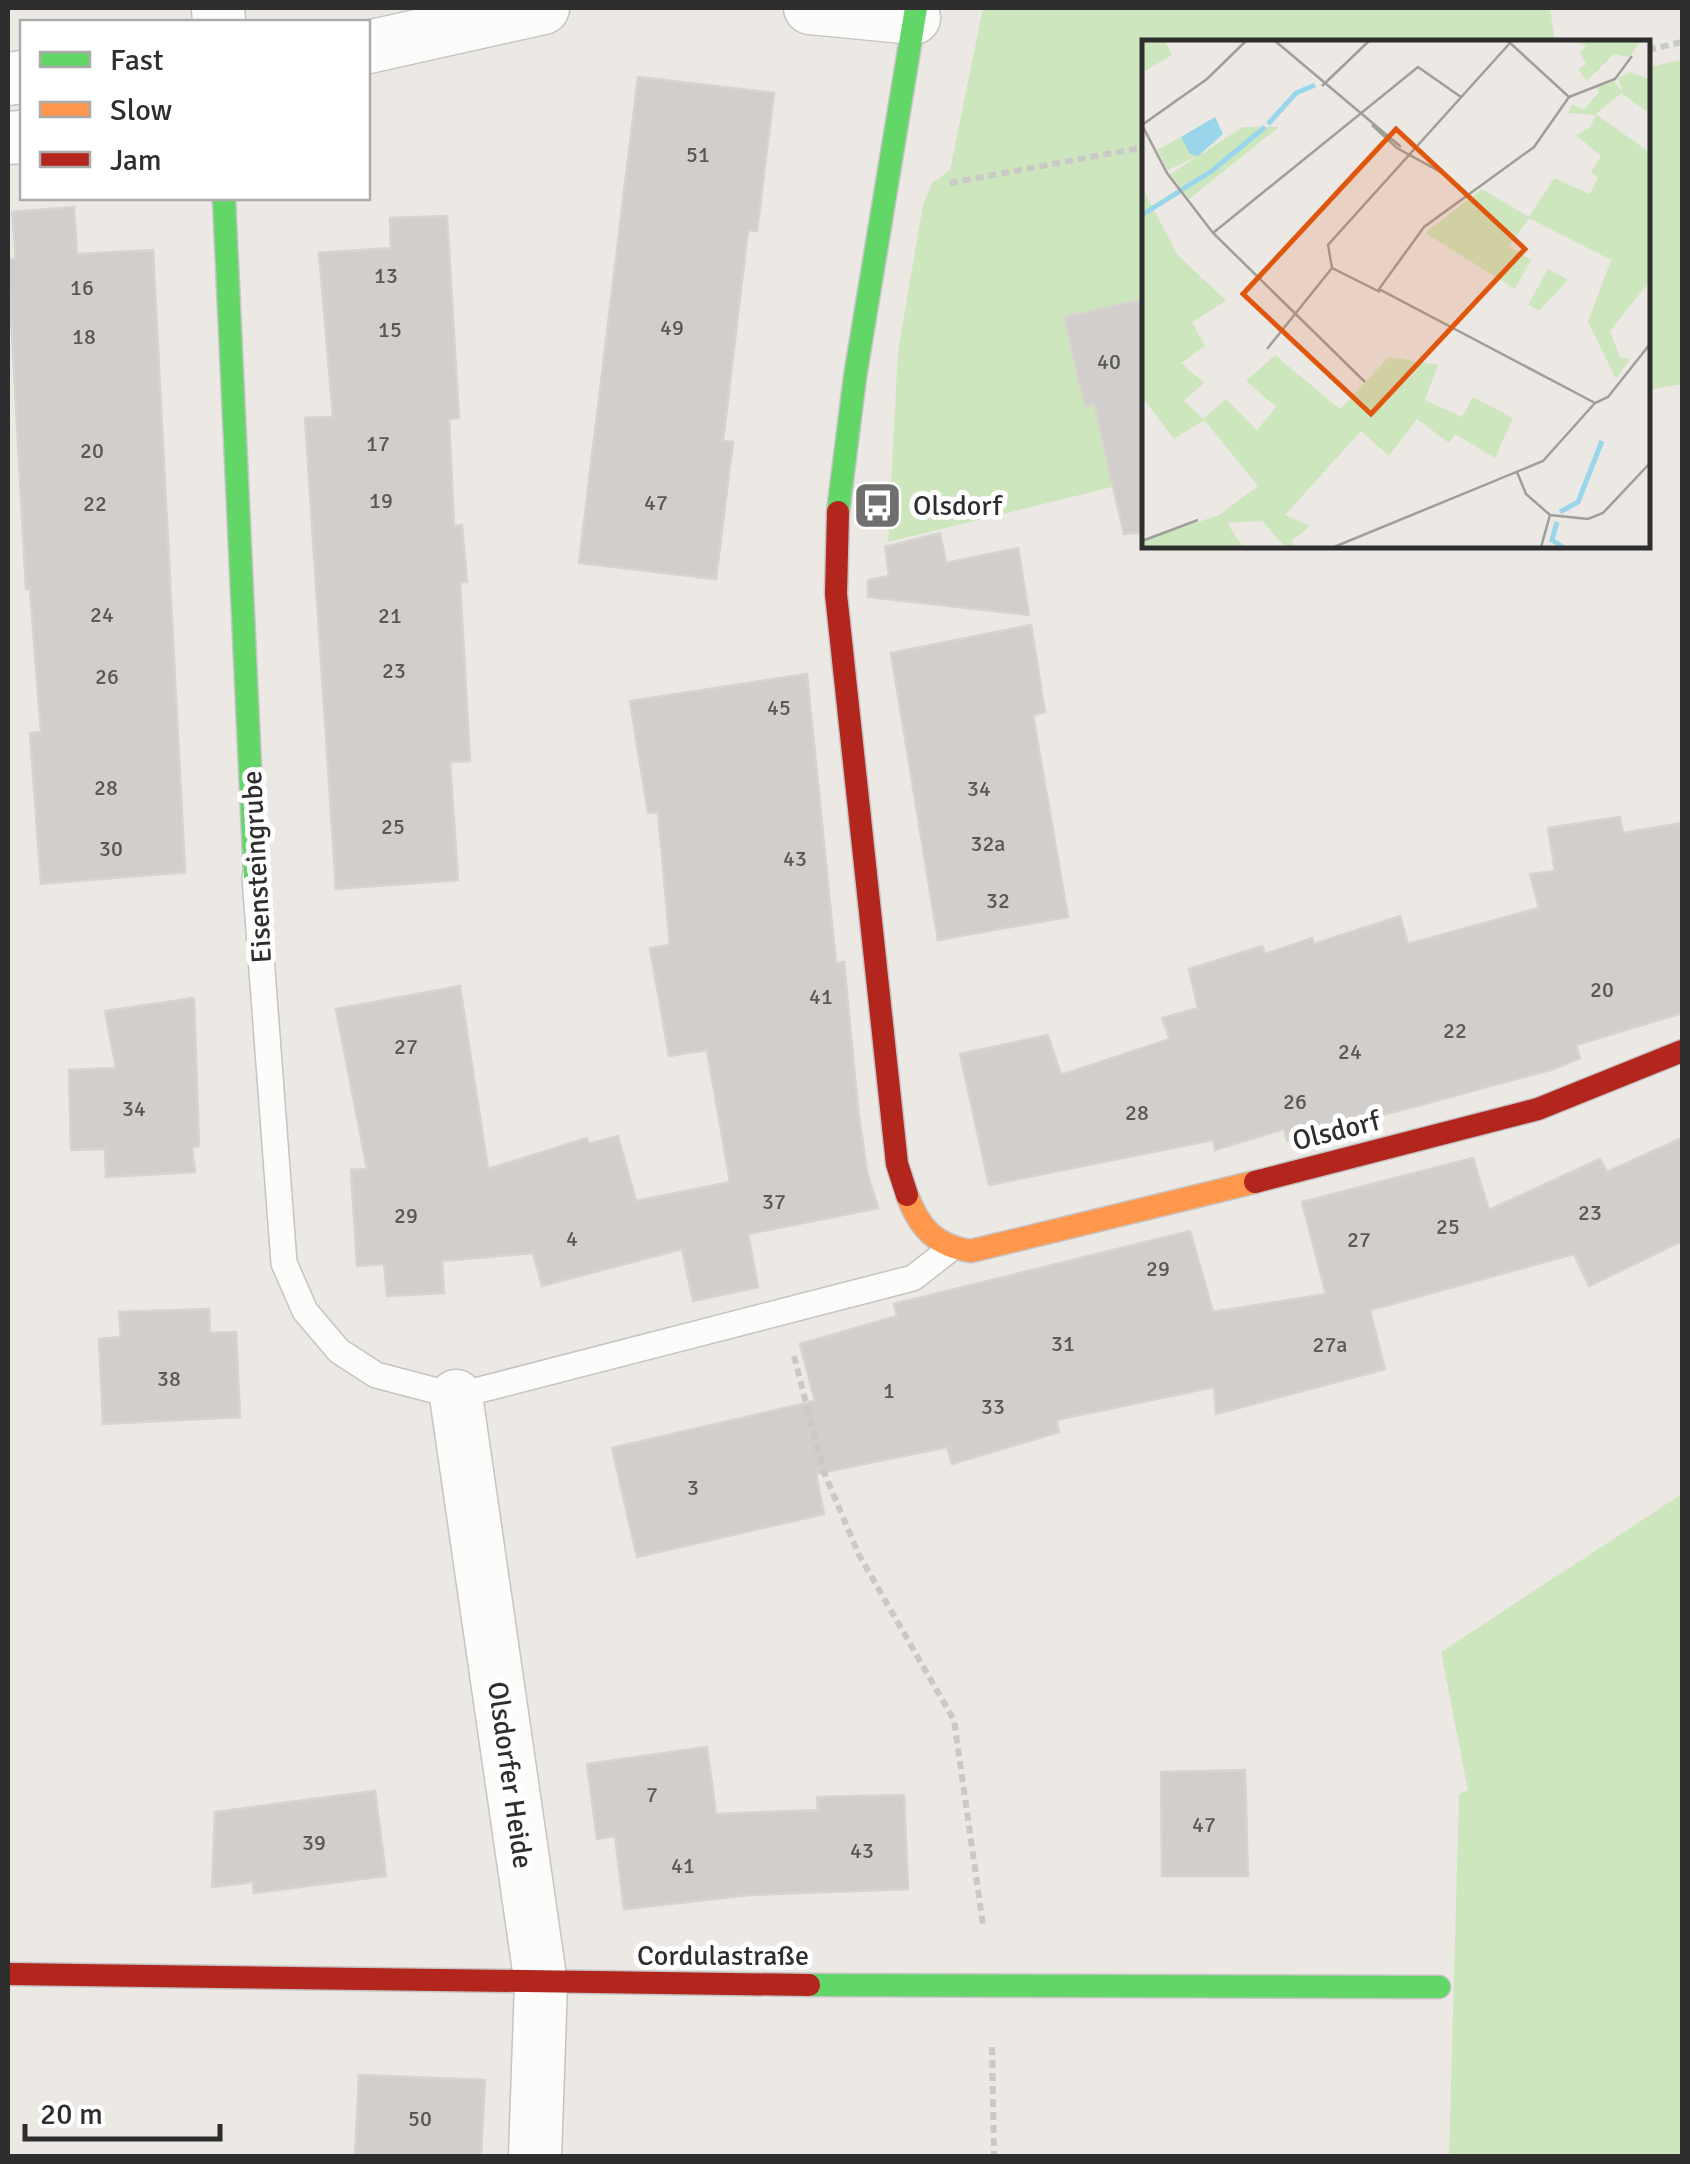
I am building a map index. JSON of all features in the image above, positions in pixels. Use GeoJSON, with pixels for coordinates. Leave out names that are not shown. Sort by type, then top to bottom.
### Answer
{"type":"FeatureCollection","features":[{"type":"Feature","properties":{"kind":"street"},"geometry":{"type":"LineString","coordinates":[[370,47],[543,8]]}},
{"type":"Feature","properties":{"kind":"street"},"geometry":{"type":"LineString","coordinates":[[810,8],[915,13],[838,506],[836,594],[897,1164],[918,1218],[931,1238],[949,1250]]}},
{"type":"Feature","properties":{"kind":"street","name":"Eisensteingrube"},"geometry":{"type":"LineString","coordinates":[[224,200],[255,877]]}},
{"type":"Feature","properties":{"kind":"street","name":"Olsdorf"},"geometry":{"type":"LineString","coordinates":[[949,1250],[969,1254],[992,1249],[1538,1109],[1682,1051]]}},
{"type":"Feature","properties":{"kind":"street","name":"Olsdorfer Heide"},"geometry":{"type":"LineString","coordinates":[[477,1391],[540,1984],[535,2156]]}},
{"type":"Feature","properties":{"kind":"street","name":"Cordulastraße"},"geometry":{"type":"LineString","coordinates":[[8,1974],[540,1984],[1439,1987]]}},
{"type":"Feature","properties":{"kind":"lane","name":"Eisensteingrube"},"geometry":{"type":"LineString","coordinates":[[255,877],[284,1263],[305,1312],[339,1351],[376,1375],[477,1391]]}},
{"type":"Feature","properties":{"kind":"lane"},"geometry":{"type":"LineString","coordinates":[[477,1391],[913,1278],[949,1250]]}},
{"type":"Feature","properties":{"kind":"path"},"geometry":{"type":"LineString","coordinates":[[1650,50],[1682,42]]}},
{"type":"Feature","properties":{"kind":"path"},"geometry":{"type":"LineString","coordinates":[[885,195],[1142,148]]}},
{"type":"Feature","properties":{"kind":"path"},"geometry":{"type":"LineString","coordinates":[[783,1311],[822,1470],[859,1556],[954,1720],[991,1986],[994,2156]]}},
{"type":"Feature","properties":{"kind":"green space"},"geometry":{"type":"Polygon","coordinates":[[[983,8],[1550,8],[1555,40],[1142,40],[1142,480],[888,542],[898,351],[923,205],[932,183],[950,170],[983,8]]]}},
{"type":"Feature","properties":{"kind":"green space"},"geometry":{"type":"Polygon","coordinates":[[[1682,60],[1682,384],[1650,390],[1650,67],[1682,60]]]}},
{"type":"Feature","properties":{"kind":"green space"},"geometry":{"type":"Polygon","coordinates":[[[1682,1494],[1682,2156],[1449,2156],[1459,1794],[1468,1790],[1441,1652],[1682,1494]]]}},
{"type":"Feature","properties":{"kind":"building"},"geometry":{"type":"Polygon","coordinates":[[[638,77],[774,93],[757,231],[748,230],[723,441],[733,442],[716,579],[579,563],[638,77]]]}},
{"type":"Feature","properties":{"kind":"building"},"geometry":{"type":"Polygon","coordinates":[[[74,207],[77,254],[153,250],[185,872],[41,884],[30,733],[41,732],[30,589],[26,589],[8,259],[16,259],[12,212],[74,207]]]}},
{"type":"Feature","properties":{"kind":"building"},"geometry":{"type":"Polygon","coordinates":[[[447,216],[459,418],[449,419],[454,526],[462,525],[467,582],[460,582],[470,761],[450,762],[458,880],[336,889],[305,418],[333,417],[319,253],[391,248],[390,218],[447,216]]]}},
{"type":"Feature","properties":{"kind":"building"},"geometry":{"type":"Polygon","coordinates":[[[1142,300],[1142,532],[1124,534],[1094,404],[1085,406],[1064,317],[1142,300]]]}},
{"type":"Feature","properties":{"kind":"building"},"geometry":{"type":"Polygon","coordinates":[[[940,533],[946,563],[1018,548],[1029,615],[868,597],[868,580],[889,576],[885,547],[940,533]]]}},
{"type":"Feature","properties":{"kind":"building"},"geometry":{"type":"Polygon","coordinates":[[[1031,625],[1045,712],[1033,715],[1068,917],[938,940],[891,653],[1031,625]]]}},
{"type":"Feature","properties":{"kind":"building"},"geometry":{"type":"Polygon","coordinates":[[[807,674],[836,963],[844,962],[858,1109],[867,1172],[878,1208],[748,1234],[758,1287],[693,1301],[682,1249],[542,1286],[533,1253],[442,1261],[444,1293],[387,1296],[384,1264],[357,1266],[351,1170],[367,1169],[336,1009],[460,986],[488,1169],[587,1138],[589,1144],[618,1136],[636,1201],[730,1182],[707,1050],[669,1056],[650,948],[670,945],[658,812],[648,813],[630,701],[807,674]]]}},
{"type":"Feature","properties":{"kind":"building"},"geometry":{"type":"Polygon","coordinates":[[[1620,817],[1623,833],[1682,823],[1682,1013],[1576,1045],[1580,1058],[1554,1069],[1287,1141],[1284,1129],[1215,1150],[1213,1140],[989,1185],[960,1054],[1048,1035],[1061,1075],[1170,1039],[1162,1018],[1198,1008],[1189,969],[1262,946],[1265,954],[1312,938],[1314,944],[1400,916],[1408,944],[1539,908],[1530,874],[1555,871],[1548,828],[1620,817]]]}},
{"type":"Feature","properties":{"kind":"building"},"geometry":{"type":"Polygon","coordinates":[[[194,998],[199,1146],[192,1147],[195,1172],[106,1177],[105,1149],[71,1150],[69,1070],[116,1068],[105,1011],[194,998]]]}},
{"type":"Feature","properties":{"kind":"building"},"geometry":{"type":"Polygon","coordinates":[[[1682,1138],[1682,1241],[1589,1286],[1574,1254],[1370,1310],[1385,1369],[1216,1414],[1214,1387],[1056,1420],[1059,1432],[952,1464],[947,1447],[816,1474],[824,1514],[637,1557],[612,1448],[815,1401],[800,1344],[897,1316],[894,1304],[1190,1231],[1213,1312],[1326,1294],[1302,1202],[1473,1158],[1489,1210],[1600,1159],[1607,1172],[1682,1138]]]}},
{"type":"Feature","properties":{"kind":"building"},"geometry":{"type":"Polygon","coordinates":[[[209,1309],[210,1333],[236,1332],[240,1417],[103,1424],[99,1339],[121,1337],[119,1312],[209,1309]]]}},
{"type":"Feature","properties":{"kind":"building"},"geometry":{"type":"Polygon","coordinates":[[[707,1747],[716,1814],[818,1810],[817,1797],[904,1795],[908,1889],[750,1895],[624,1909],[615,1836],[597,1839],[587,1764],[707,1747]]]}},
{"type":"Feature","properties":{"kind":"building"},"geometry":{"type":"Polygon","coordinates":[[[1245,1770],[1248,1876],[1162,1876],[1161,1772],[1245,1770]]]}},
{"type":"Feature","properties":{"kind":"building"},"geometry":{"type":"Polygon","coordinates":[[[375,1791],[386,1876],[254,1893],[253,1882],[212,1887],[215,1812],[375,1791]]]}},
{"type":"Feature","properties":{"kind":"building"},"geometry":{"type":"Polygon","coordinates":[[[359,2075],[485,2080],[481,2156],[355,2156],[359,2075]]]}},
{"type":"Feature","properties":{"kind":"traffic: fast"},"geometry":{"type":"LineString","coordinates":[[838,512],[855,377],[916,8]]}},
{"type":"Feature","properties":{"kind":"traffic: fast"},"geometry":{"type":"LineString","coordinates":[[224,200],[255,877]]}},
{"type":"Feature","properties":{"kind":"traffic: fast"},"geometry":{"type":"LineString","coordinates":[[809,1985],[1439,1987]]}},
{"type":"Feature","properties":{"kind":"traffic: slow"},"geometry":{"type":"LineString","coordinates":[[907,1195],[930,1234],[948,1245],[971,1251],[1255,1182]]}},
{"type":"Feature","properties":{"kind":"traffic: jam"},"geometry":{"type":"LineString","coordinates":[[838,512],[836,594],[897,1164],[907,1195]]}},
{"type":"Feature","properties":{"kind":"traffic: jam"},"geometry":{"type":"LineString","coordinates":[[1255,1182],[1538,1109],[1682,1051]]}},
{"type":"Feature","properties":{"kind":"traffic: jam"},"geometry":{"type":"LineString","coordinates":[[8,1974],[809,1985]]}},
{"type":"Feature","properties":{"kind":"place","name":"Olsdorf"},"geometry":{"type":"Point","coordinates":[878,505]}}]}
